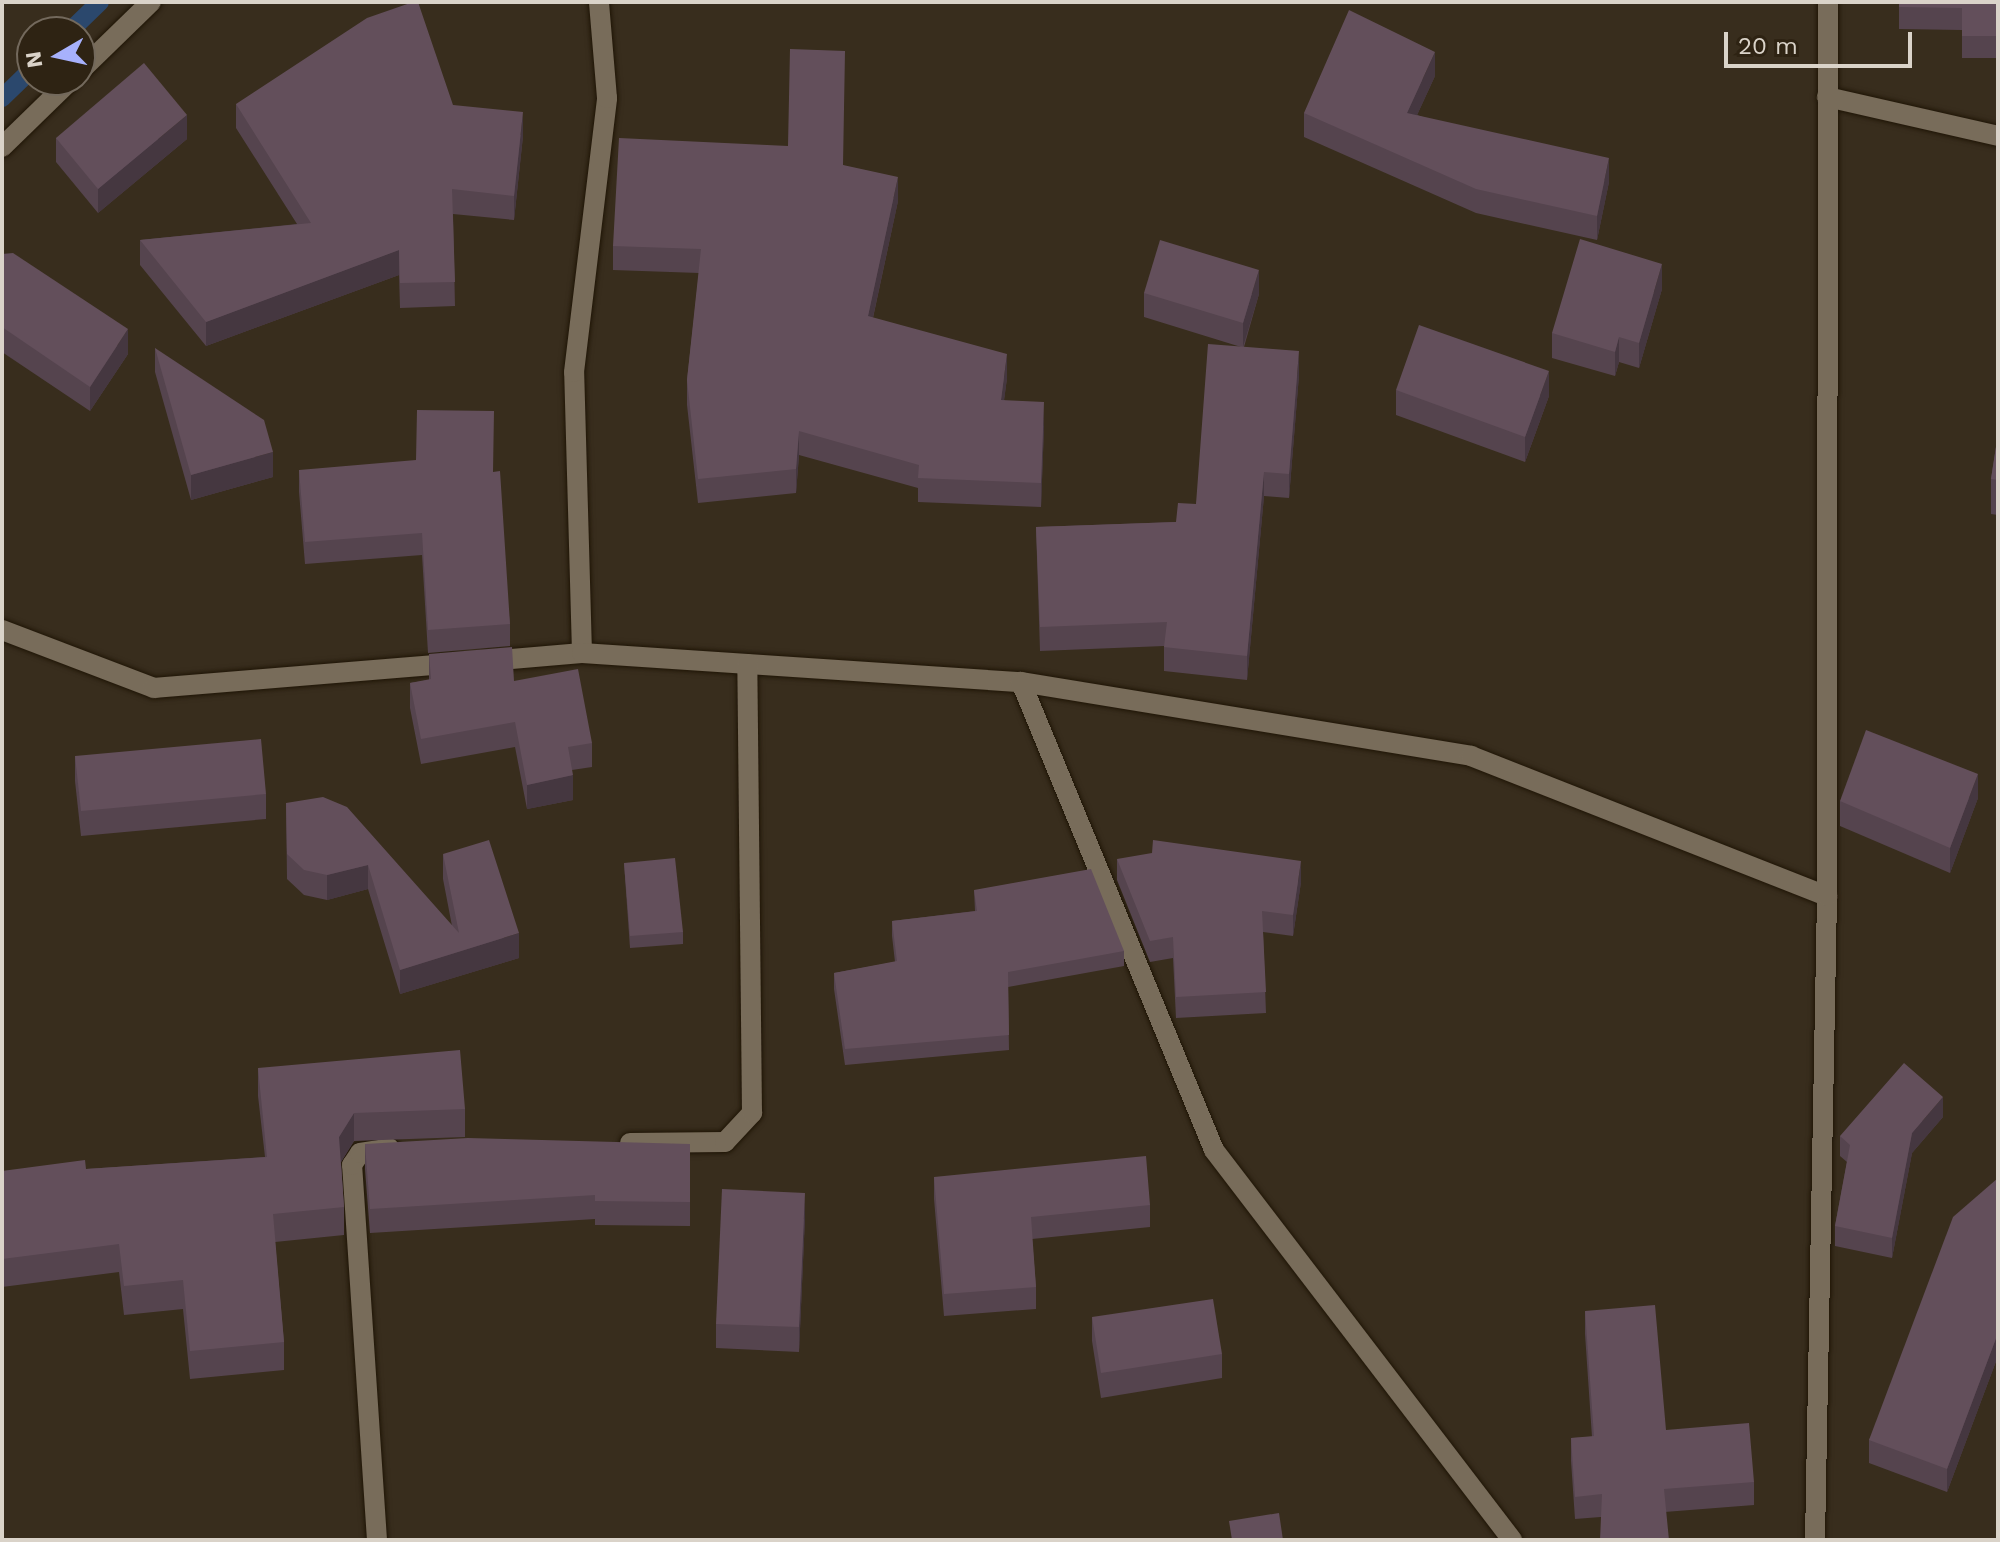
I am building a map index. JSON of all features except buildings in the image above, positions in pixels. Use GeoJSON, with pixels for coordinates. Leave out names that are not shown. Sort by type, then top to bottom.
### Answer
{"type":"FeatureCollection","features":[{"type":"Feature","properties":{"kind":"street"},"geometry":{"type":"LineString","coordinates":[[96,55],[151,2]]}},
{"type":"Feature","properties":{"kind":"street"},"geometry":{"type":"LineString","coordinates":[[582,653],[574,372],[607,98],[599,2]]}},
{"type":"Feature","properties":{"kind":"street"},"geometry":{"type":"LineString","coordinates":[[1815,1540],[1827,896],[1828,2]]}},
{"type":"Feature","properties":{"kind":"street"},"geometry":{"type":"LineString","coordinates":[[2,147],[55,96]]}},
{"type":"Feature","properties":{"kind":"street"},"geometry":{"type":"LineString","coordinates":[[1827,97],[1998,136]]}},
{"type":"Feature","properties":{"kind":"street"},"geometry":{"type":"LineString","coordinates":[[2,630],[154,688],[582,653],[1021,682],[1471,756],[1827,896]]}},
{"type":"Feature","properties":{"kind":"street"},"geometry":{"type":"LineString","coordinates":[[602,1144],[725,1142],[752,1113],[747,664]]}},
{"type":"Feature","properties":{"kind":"street"},"geometry":{"type":"LineString","coordinates":[[1021,682],[1214,1150],[1512,1540]]}},
{"type":"Feature","properties":{"kind":"street"},"geometry":{"type":"LineString","coordinates":[[377,1540],[352,1165],[372,1148],[418,1147]]}},
{"type":"Feature","properties":{"kind":"waterway"},"geometry":{"type":"LineString","coordinates":[[86,16],[100,2]]}},
{"type":"Feature","properties":{"kind":"waterway"},"geometry":{"type":"LineString","coordinates":[[2,98],[16,84]]}}]}
